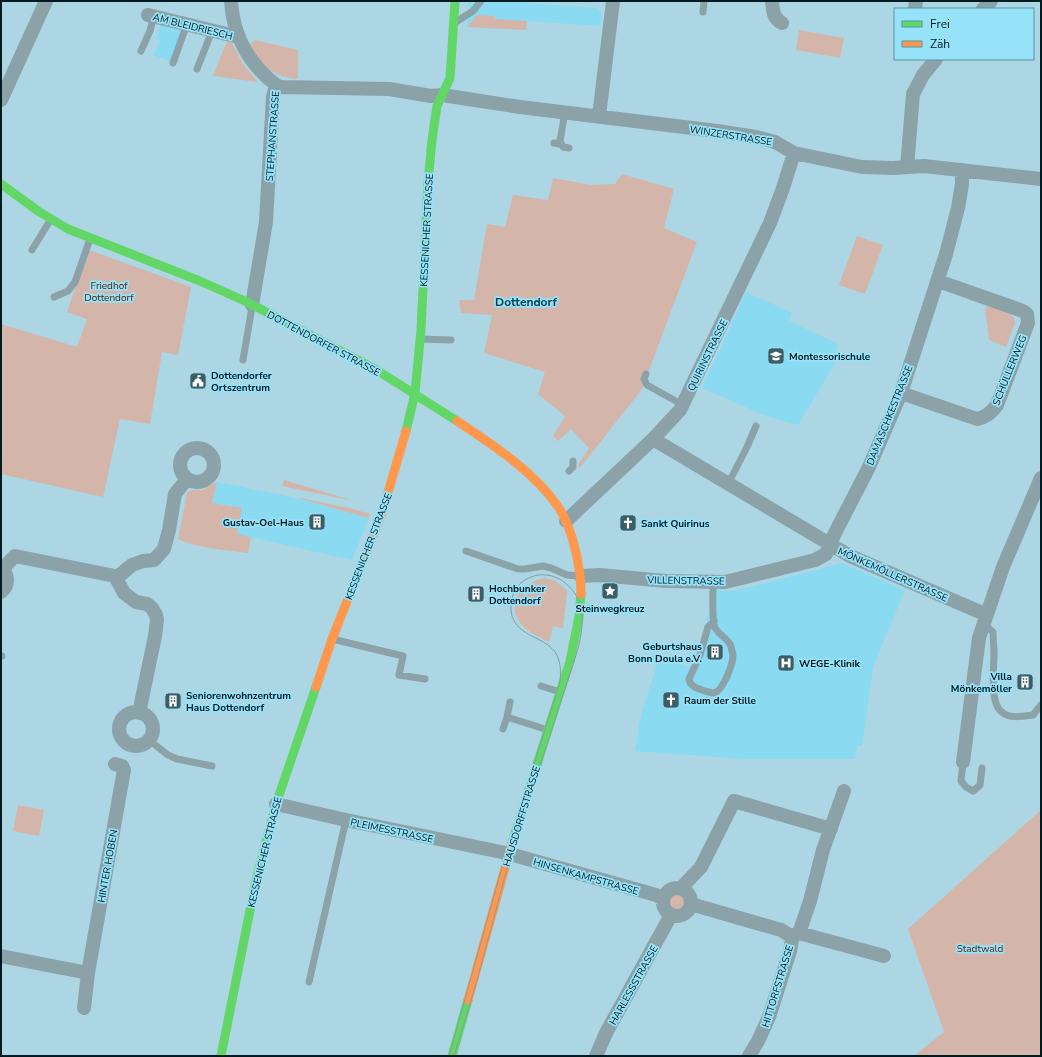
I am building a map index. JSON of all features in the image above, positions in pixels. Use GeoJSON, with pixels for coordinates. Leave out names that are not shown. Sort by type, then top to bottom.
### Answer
{"type":"FeatureCollection","features":[{"type":"Feature","properties":{"kind":"main road","name":"KESSENICHER STRASSE"},"geometry":{"type":"LineString","coordinates":[[221,1056],[240,954],[256,880],[276,804],[332,639],[382,513],[400,454],[415,393],[420,339],[428,182],[434,118],[437,106],[450,78],[455,1]]}},
{"type":"Feature","properties":{"kind":"main road","name":"DOTTENDORFER STRASSE"},"geometry":{"type":"LineString","coordinates":[[1,184],[61,225],[194,279],[252,305],[375,370],[415,393],[500,452],[547,493],[559,508],[566,521],[581,576]]}},
{"type":"Feature","properties":{"kind":"main road","name":"HAUSDORFFSTRASSE"},"geometry":{"type":"LineString","coordinates":[[452,1056],[509,854],[571,654],[581,608],[581,576]]}},
{"type":"Feature","properties":{"kind":"street"},"geometry":{"type":"LineString","coordinates":[[1,100],[46,1]]}},
{"type":"Feature","properties":{"kind":"street","name":"AM BLEIDRIESCH"},"geometry":{"type":"LineString","coordinates":[[231,1],[232,14],[238,37],[260,71],[276,85]]}},
{"type":"Feature","properties":{"kind":"street"},"geometry":{"type":"LineString","coordinates":[[599,116],[613,1]]}},
{"type":"Feature","properties":{"kind":"street"},"geometry":{"type":"LineString","coordinates":[[772,1],[773,14],[776,20],[782,23]]}},
{"type":"Feature","properties":{"kind":"street","name":"AM BLEIDRIESCH"},"geometry":{"type":"LineString","coordinates":[[151,15],[238,37]]}},
{"type":"Feature","properties":{"kind":"street"},"geometry":{"type":"LineString","coordinates":[[907,167],[913,94],[932,60]]}},
{"type":"Feature","properties":{"kind":"street","name":"STEPHANSTRASSE"},"geometry":{"type":"LineString","coordinates":[[252,305],[266,222],[273,97],[276,85],[281,87],[389,89],[431,96],[442,95]]}},
{"type":"Feature","properties":{"kind":"street","name":"WINZERSTRASSE"},"geometry":{"type":"LineString","coordinates":[[442,95],[513,106],[756,137],[775,142],[794,154],[862,167],[883,168],[924,166],[1041,179]]}},
{"type":"Feature","properties":{"kind":"street","name":"QUIRINSTRASSE"},"geometry":{"type":"LineString","coordinates":[[566,521],[653,439],[683,405],[770,223],[784,188],[794,154]]}},
{"type":"Feature","properties":{"kind":"street","name":"DAMASCHKESTRASSE"},"geometry":{"type":"LineString","coordinates":[[830,546],[835,533],[869,467],[901,393],[938,281],[958,208],[962,184],[962,170]]}},
{"type":"Feature","properties":{"kind":"street","name":"SCHÜLLERWEG"},"geometry":{"type":"LineString","coordinates":[[901,393],[977,419],[983,418],[991,413],[997,406],[1028,323],[1027,314],[1018,309],[938,281]]}},
{"type":"Feature","properties":{"kind":"street","name":"MÖNKEMÖLLERSTRASSE"},"geometry":{"type":"LineString","coordinates":[[653,439],[830,546],[985,620]]}},
{"type":"Feature","properties":{"kind":"street"},"geometry":{"type":"LineString","coordinates":[[963,762],[979,638],[1002,567],[1041,478]]}},
{"type":"Feature","properties":{"kind":"street"},"geometry":{"type":"LineString","coordinates":[[1,592],[4,589],[7,580],[7,574],[2,567],[15,556],[115,576],[120,575],[132,565],[143,561],[154,560],[164,549],[175,494],[187,479]]}},
{"type":"Feature","properties":{"kind":"street","name":"VILLENSTRASSE"},"geometry":{"type":"LineString","coordinates":[[581,576],[600,575],[666,581],[724,582],[815,560],[826,554],[830,546]]}},
{"type":"Feature","properties":{"kind":"street"},"geometry":{"type":"LineString","coordinates":[[115,576],[124,593],[136,602],[147,604],[152,608],[157,620],[155,636],[138,713]]}},
{"type":"Feature","properties":{"kind":"street"},"geometry":{"type":"LineString","coordinates":[[132,713],[138,713],[144,714],[149,718],[152,724],[152,734],[149,740],[144,744],[136,746],[129,745],[121,738],[119,728],[123,718],[132,713]]}},
{"type":"Feature","properties":{"kind":"street","name":"HINTER HOBEN"},"geometry":{"type":"LineString","coordinates":[[84,1008],[88,973],[124,776],[122,766],[115,764]]}},
{"type":"Feature","properties":{"kind":"street","name":"HITTORFSTRASSE"},"geometry":{"type":"LineString","coordinates":[[749,1056],[770,1017],[792,940],[810,902],[823,850],[844,791]]}},
{"type":"Feature","properties":{"kind":"street"},"geometry":{"type":"LineString","coordinates":[[681,888],[701,867],[734,801],[831,829]]}},
{"type":"Feature","properties":{"kind":"street","name":"PLEIMESSTRASSE"},"geometry":{"type":"LineString","coordinates":[[276,804],[509,854]]}},
{"type":"Feature","properties":{"kind":"street","name":"HINSENKAMPSTRASSE"},"geometry":{"type":"LineString","coordinates":[[509,854],[656,895],[663,899]]}},
{"type":"Feature","properties":{"kind":"street"},"geometry":{"type":"LineString","coordinates":[[677,887],[681,888],[690,894],[692,904],[690,909],[684,915],[671,915],[664,906],[663,899],[670,890],[677,887]]}},
{"type":"Feature","properties":{"kind":"street"},"geometry":{"type":"LineString","coordinates":[[692,904],[795,934],[841,943],[884,956]]}},
{"type":"Feature","properties":{"kind":"street","name":"HARLESSSTRASSE"},"geometry":{"type":"LineString","coordinates":[[596,1056],[606,1033],[671,915]]}},
{"type":"Feature","properties":{"kind":"street"},"geometry":{"type":"LineString","coordinates":[[1,956],[88,973]]}},
{"type":"Feature","properties":{"kind":"lane"},"geometry":{"type":"LineString","coordinates":[[454,24],[473,11],[481,1]]}},
{"type":"Feature","properties":{"kind":"lane"},"geometry":{"type":"LineString","coordinates":[[703,12],[704,1]]}},
{"type":"Feature","properties":{"kind":"lane"},"geometry":{"type":"LineString","coordinates":[[141,51],[150,31],[151,15]]}},
{"type":"Feature","properties":{"kind":"lane"},"geometry":{"type":"LineString","coordinates":[[173,63],[187,24]]}},
{"type":"Feature","properties":{"kind":"lane"},"geometry":{"type":"LineString","coordinates":[[197,69],[212,31]]}},
{"type":"Feature","properties":{"kind":"lane"},"geometry":{"type":"LineString","coordinates":[[565,112],[557,142],[563,147],[569,148]]}},
{"type":"Feature","properties":{"kind":"lane"},"geometry":{"type":"LineString","coordinates":[[32,250],[51,219]]}},
{"type":"Feature","properties":{"kind":"lane"},"geometry":{"type":"LineString","coordinates":[[54,297],[68,291],[75,282],[90,238]]}},
{"type":"Feature","properties":{"kind":"lane"},"geometry":{"type":"LineString","coordinates":[[243,360],[252,305]]}},
{"type":"Feature","properties":{"kind":"lane"},"geometry":{"type":"LineString","coordinates":[[420,339],[451,340]]}},
{"type":"Feature","properties":{"kind":"lane"},"geometry":{"type":"LineString","coordinates":[[646,374],[644,379],[647,385],[683,405]]}},
{"type":"Feature","properties":{"kind":"lane"},"geometry":{"type":"LineString","coordinates":[[728,484],[756,426]]}},
{"type":"Feature","properties":{"kind":"lane"},"geometry":{"type":"LineString","coordinates":[[569,471],[574,467],[573,461]]}},
{"type":"Feature","properties":{"kind":"lane"},"geometry":{"type":"LineString","coordinates":[[547,493],[554,486]]}},
{"type":"Feature","properties":{"kind":"lane"},"geometry":{"type":"LineString","coordinates":[[466,551],[518,569],[543,566],[566,576],[581,576]]}},
{"type":"Feature","properties":{"kind":"lane"},"geometry":{"type":"LineString","coordinates":[[713,582],[714,621],[714,627],[730,644],[733,655],[723,686],[714,693],[696,688],[689,679],[700,655],[708,627],[714,621]]}},
{"type":"Feature","properties":{"kind":"lane"},"geometry":{"type":"LineString","coordinates":[[985,620],[993,632],[994,685],[997,708],[1009,716],[1022,716],[1033,715],[1041,705]]}},
{"type":"Feature","properties":{"kind":"lane"},"geometry":{"type":"LineString","coordinates":[[332,639],[403,656],[399,674],[425,679]]}},
{"type":"Feature","properties":{"kind":"lane"},"geometry":{"type":"LineString","coordinates":[[541,686],[560,692]]}},
{"type":"Feature","properties":{"kind":"lane"},"geometry":{"type":"LineString","coordinates":[[503,729],[510,702]]}},
{"type":"Feature","properties":{"kind":"lane"},"geometry":{"type":"LineString","coordinates":[[507,717],[548,730]]}},
{"type":"Feature","properties":{"kind":"lane"},"geometry":{"type":"LineString","coordinates":[[149,740],[168,755],[177,759],[212,766]]}},
{"type":"Feature","properties":{"kind":"lane"},"geometry":{"type":"LineString","coordinates":[[963,762],[961,781],[966,787],[973,791],[980,785],[982,768]]}},
{"type":"Feature","properties":{"kind":"lane"},"geometry":{"type":"LineString","coordinates":[[309,982],[346,820]]}},
{"type":"Feature","properties":{"kind":"shaded area"},"geometry":{"type":"Polygon","coordinates":[[[468,1],[527,1],[527,3],[597,8],[601,12],[602,18],[600,26],[527,21],[526,30],[467,27],[468,1]]]}},
{"type":"Feature","properties":{"kind":"shaded area"},"geometry":{"type":"Polygon","coordinates":[[[162,21],[182,28],[170,61],[153,55],[161,41],[156,39],[162,21]]]}},
{"type":"Feature","properties":{"kind":"shaded area","name":"Montessorischule"},"geometry":{"type":"Polygon","coordinates":[[[746,292],[792,313],[789,321],[838,344],[834,365],[798,425],[764,415],[702,388],[746,292]]]}},
{"type":"Feature","properties":{"kind":"shaded area"},"geometry":{"type":"Polygon","coordinates":[[[217,482],[301,499],[369,518],[352,560],[237,534],[212,503],[217,482]]]}},
{"type":"Feature","properties":{"kind":"shaded area","name":"WEGE-Klinik"},"geometry":{"type":"Polygon","coordinates":[[[842,563],[905,590],[873,667],[862,746],[857,746],[855,759],[745,759],[635,751],[641,715],[659,658],[696,669],[714,590],[735,591],[842,563]]]}},
{"type":"Feature","properties":{"kind":"green space"},"geometry":{"type":"Polygon","coordinates":[[[477,15],[495,16],[495,19],[527,21],[526,30],[467,27],[477,15]]]}},
{"type":"Feature","properties":{"kind":"green space"},"geometry":{"type":"Polygon","coordinates":[[[799,30],[844,38],[840,58],[796,50],[799,30]]]}},
{"type":"Feature","properties":{"kind":"green space"},"geometry":{"type":"Polygon","coordinates":[[[255,40],[298,50],[298,79],[275,73],[262,64],[253,51],[251,43],[255,40]]]}},
{"type":"Feature","properties":{"kind":"green space"},"geometry":{"type":"Polygon","coordinates":[[[227,41],[232,43],[243,64],[258,82],[213,76],[227,41]]]}},
{"type":"Feature","properties":{"kind":"green space"},"geometry":{"type":"Polygon","coordinates":[[[622,174],[674,189],[664,228],[697,242],[642,389],[580,468],[578,465],[589,448],[571,429],[558,441],[553,436],[565,416],[538,394],[545,372],[484,353],[492,315],[461,313],[459,300],[474,300],[487,224],[505,227],[513,195],[548,200],[553,178],[591,185],[615,184],[622,174]]]}},
{"type":"Feature","properties":{"kind":"green space"},"geometry":{"type":"Polygon","coordinates":[[[857,236],[883,245],[865,294],[839,285],[857,236]]]}},
{"type":"Feature","properties":{"kind":"green space","name":"Friedhof Dottendorf"},"geometry":{"type":"Polygon","coordinates":[[[89,250],[191,287],[178,355],[162,352],[150,424],[120,419],[103,497],[1,474],[1,324],[77,347],[87,319],[67,312],[89,250]]]}},
{"type":"Feature","properties":{"kind":"green space"},"geometry":{"type":"Polygon","coordinates":[[[987,305],[1009,313],[1014,318],[1015,323],[1006,347],[989,340],[985,309],[987,305]]]}},
{"type":"Feature","properties":{"kind":"green space"},"geometry":{"type":"Polygon","coordinates":[[[284,480],[354,501],[282,486],[284,480]]]}},
{"type":"Feature","properties":{"kind":"green space"},"geometry":{"type":"Polygon","coordinates":[[[217,482],[212,503],[242,508],[237,534],[251,537],[248,553],[203,547],[178,539],[187,493],[191,490],[202,490],[217,482]]]}},
{"type":"Feature","properties":{"kind":"green space"},"geometry":{"type":"Polygon","coordinates":[[[301,499],[370,514],[369,518],[301,499]]]}},
{"type":"Feature","properties":{"kind":"green space"},"geometry":{"type":"Polygon","coordinates":[[[545,578],[556,581],[567,591],[563,628],[553,626],[549,642],[525,628],[518,620],[515,612],[515,604],[521,590],[536,580],[545,578]]]}},
{"type":"Feature","properties":{"kind":"green space"},"geometry":{"type":"Polygon","coordinates":[[[18,805],[44,810],[39,836],[13,831],[18,805]]]}},
{"type":"Feature","properties":{"kind":"green space","name":"Stadtwald"},"geometry":{"type":"Polygon","coordinates":[[[1041,810],[1041,1056],[914,1056],[944,1032],[908,929],[1041,810]]]}},
{"type":"Feature","properties":{"kind":"green space"},"geometry":{"type":"Polygon","coordinates":[[[678,894],[684,896],[686,902],[684,908],[678,910],[672,908],[670,902],[672,896],[678,894]]]}},
{"type":"Feature","properties":{"kind":"tram line"},"geometry":{"type":"LineString","coordinates":[[449,1056],[506,853],[560,682],[560,666],[555,652],[550,647],[520,628],[515,623],[511,610],[514,592],[521,583],[534,576],[548,575],[558,578],[564,582],[577,596],[582,612],[582,630],[578,649],[511,854],[478,977],[454,1056]]}},
{"type":"Feature","properties":{"kind":"traffic: fast"},"geometry":{"type":"LineString","coordinates":[[406,431],[415,393],[421,330],[428,182],[432,140],[437,106],[450,78],[455,1]]}},
{"type":"Feature","properties":{"kind":"traffic: fast"},"geometry":{"type":"LineString","coordinates":[[1,184],[38,211],[68,229],[200,281],[247,302],[375,369],[457,421]]}},
{"type":"Feature","properties":{"kind":"traffic: fast"},"geometry":{"type":"LineString","coordinates":[[512,843],[570,661],[579,617],[581,594]]}},
{"type":"Feature","properties":{"kind":"traffic: fast"},"geometry":{"type":"LineString","coordinates":[[221,1056],[256,880],[276,804],[316,687]]}},
{"type":"Feature","properties":{"kind":"traffic: fast"},"geometry":{"type":"LineString","coordinates":[[452,1056],[468,1000]]}},
{"type":"Feature","properties":{"kind":"traffic: slow"},"geometry":{"type":"LineString","coordinates":[[457,421],[526,471],[559,508],[572,538],[578,561],[581,594]]}},
{"type":"Feature","properties":{"kind":"traffic: slow"},"geometry":{"type":"LineString","coordinates":[[316,687],[332,639],[382,513],[406,431]]}},
{"type":"Feature","properties":{"kind":"traffic: slow"},"geometry":{"type":"LineString","coordinates":[[468,1000],[512,843]]}},
{"type":"Feature","properties":{"kind":"place","name":"Montessorischule"},"geometry":{"type":"Point","coordinates":[776,356]}},
{"type":"Feature","properties":{"kind":"place","name":"Dottendorfer Ortszentrum"},"geometry":{"type":"Point","coordinates":[198,381]}},
{"type":"Feature","properties":{"kind":"place","name":"Gustav-Oel-Haus"},"geometry":{"type":"Point","coordinates":[317,522]}},
{"type":"Feature","properties":{"kind":"place","name":"Sankt Quirinus"},"geometry":{"type":"Point","coordinates":[628,523]}},
{"type":"Feature","properties":{"kind":"place","name":"Steinwegkreuz"},"geometry":{"type":"Point","coordinates":[610,591]}},
{"type":"Feature","properties":{"kind":"place","name":"Hochbunker Dottendorf"},"geometry":{"type":"Point","coordinates":[476,594]}},
{"type":"Feature","properties":{"kind":"place","name":"Geburtshaus Bonn Doula e.V."},"geometry":{"type":"Point","coordinates":[715,652]}},
{"type":"Feature","properties":{"kind":"place","name":"WEGE-Klinik"},"geometry":{"type":"Point","coordinates":[786,663]}},
{"type":"Feature","properties":{"kind":"place","name":"Villa Mönkemöller"},"geometry":{"type":"Point","coordinates":[1025,682]}},
{"type":"Feature","properties":{"kind":"place","name":"Raum der Stille"},"geometry":{"type":"Point","coordinates":[671,700]}},
{"type":"Feature","properties":{"kind":"place","name":"Seniorenwohnzentrum Haus Dottendorf"},"geometry":{"type":"Point","coordinates":[173,701]}},
{"type":"Feature","properties":{"kind":"district","name":"Dottendorf"},"geometry":{"type":"Point","coordinates":[526,302]}}]}
